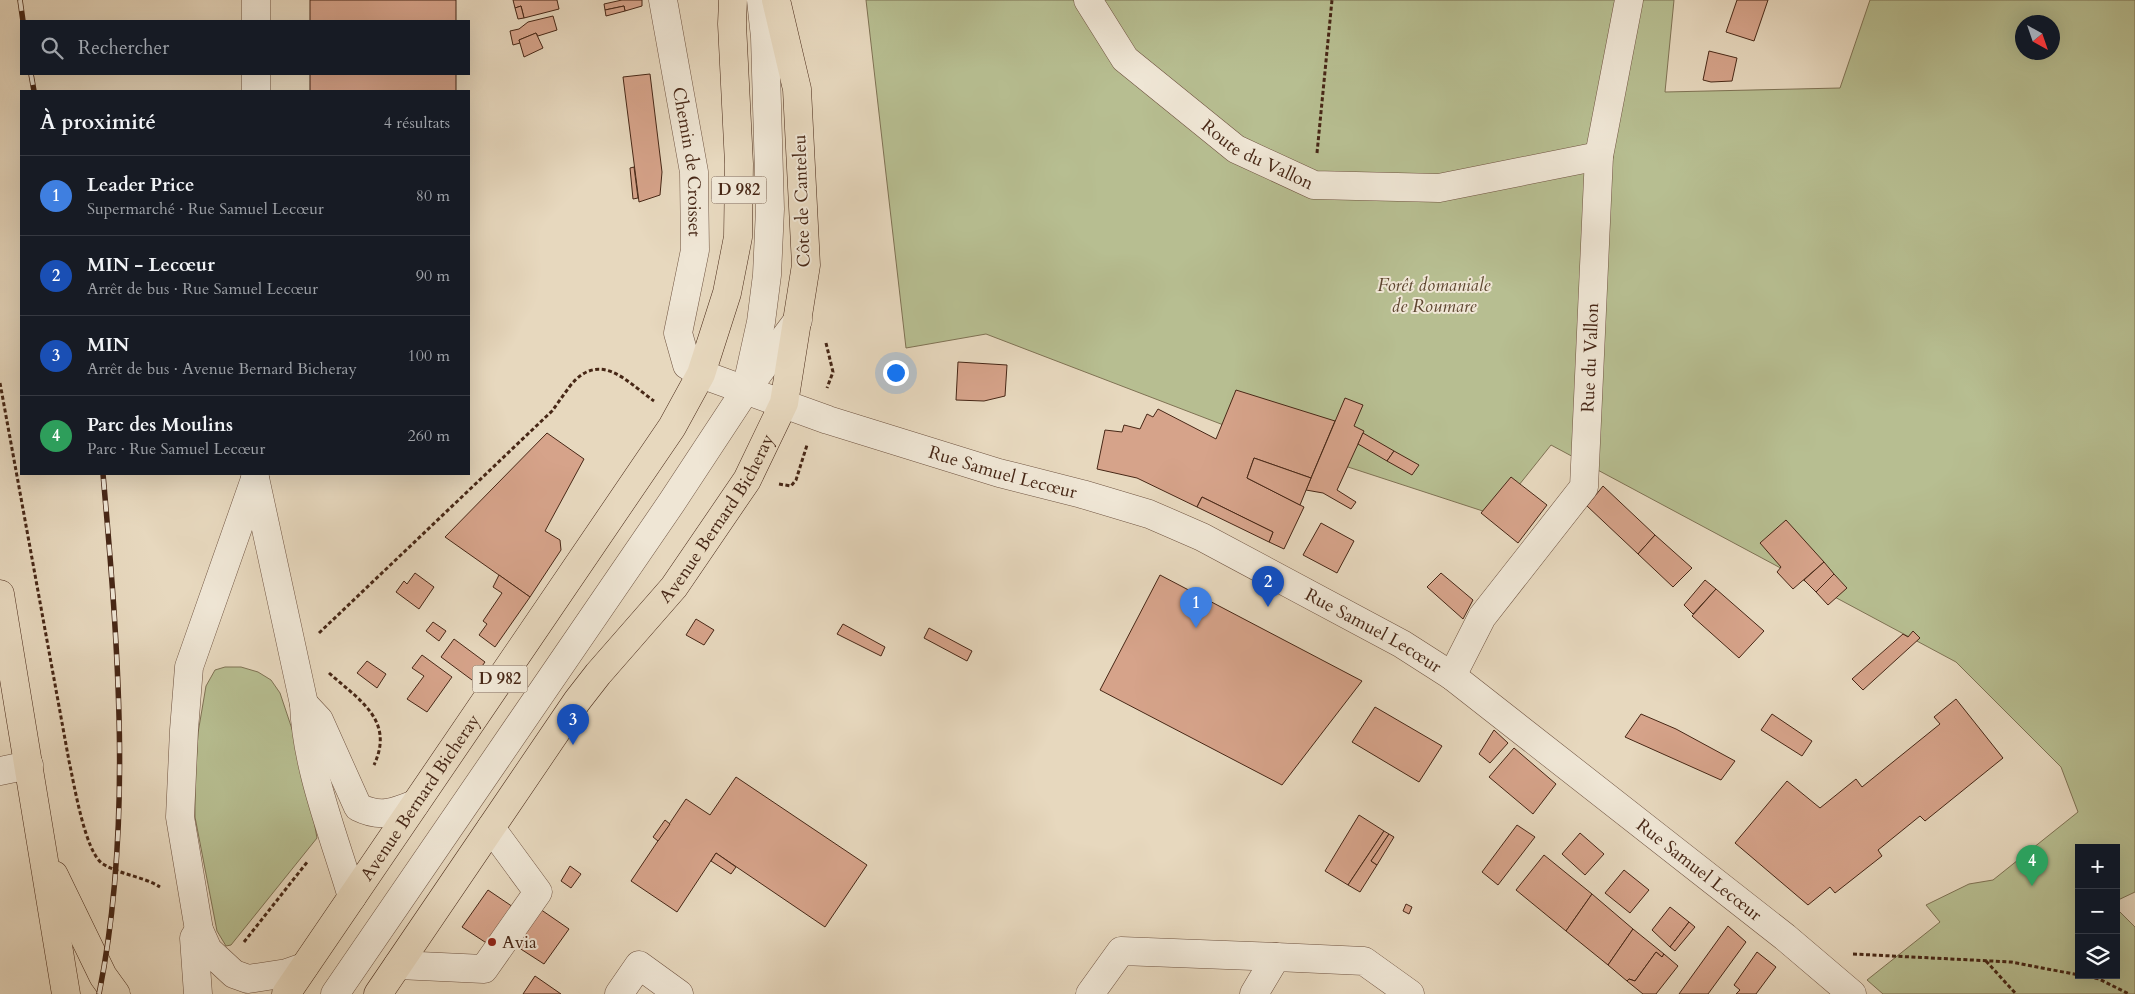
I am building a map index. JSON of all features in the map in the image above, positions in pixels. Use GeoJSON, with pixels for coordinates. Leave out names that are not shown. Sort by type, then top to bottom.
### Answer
{"type":"FeatureCollection","features":[{"type":"Feature","properties":{"kind":"main road","name":"D 982"},"geometry":{"type":"LineString","coordinates":[[701,374],[727,293],[738,237],[739,164],[732,24],[733,0]]}},
{"type":"Feature","properties":{"kind":"main road","name":"Côte de Canteleu"},"geometry":{"type":"LineString","coordinates":[[776,0],[797,90],[806,265],[784,403]]}},
{"type":"Feature","properties":{"kind":"main road","name":"Avenue Bernard Bicheray"},"geometry":{"type":"LineString","coordinates":[[286,994],[672,427],[701,374]]}},
{"type":"Feature","properties":{"kind":"main road","name":"Avenue Bernard Bicheray"},"geometry":{"type":"LineString","coordinates":[[378,994],[583,694],[674,587],[753,468],[784,403]]}},
{"type":"Feature","properties":{"kind":"main road"},"geometry":{"type":"LineString","coordinates":[[0,594],[66,994]]}},
{"type":"Feature","properties":{"kind":"main road"},"geometry":{"type":"LineString","coordinates":[[40,844],[103,976],[116,994]]}},
{"type":"Feature","properties":{"kind":"street"},"geometry":{"type":"LineString","coordinates":[[256,0],[256,20]]}},
{"type":"Feature","properties":{"kind":"street","name":"Chemin de Croisset"},"geometry":{"type":"LineString","coordinates":[[663,0],[694,172],[695,250],[678,333],[687,365],[701,374]]}},
{"type":"Feature","properties":{"kind":"street"},"geometry":{"type":"LineString","coordinates":[[746,391],[761,322],[767,275],[770,209],[765,37],[761,0]]}},
{"type":"Feature","properties":{"kind":"street","name":"Route du Vallon"},"geometry":{"type":"LineString","coordinates":[[1088,0],[1125,58],[1236,149],[1314,186],[1439,188],[1599,156]]}},
{"type":"Feature","properties":{"kind":"street","name":"Rue du Vallon"},"geometry":{"type":"LineString","coordinates":[[1452,676],[1482,617],[1584,487],[1599,156],[1630,0]]}},
{"type":"Feature","properties":{"kind":"street"},"geometry":{"type":"LineString","coordinates":[[256,75],[256,90]]}},
{"type":"Feature","properties":{"kind":"street"},"geometry":{"type":"LineString","coordinates":[[335,994],[746,391],[798,320]]}},
{"type":"Feature","properties":{"kind":"street","name":"Rue Samuel Lecœur"},"geometry":{"type":"LineString","coordinates":[[701,374],[817,416],[999,473],[1082,494],[1149,514],[1202,537],[1402,644],[1452,676],[1785,937],[1852,994]]}},
{"type":"Feature","properties":{"kind":"street"},"geometry":{"type":"LineString","coordinates":[[255,476],[304,704],[305,731],[328,819],[352,897]]}},
{"type":"Feature","properties":{"kind":"street"},"geometry":{"type":"LineString","coordinates":[[255,476],[189,668],[180,817],[199,930],[208,950],[234,974],[248,979],[287,973],[304,967]]}},
{"type":"Feature","properties":{"kind":"street"},"geometry":{"type":"LineString","coordinates":[[304,704],[320,720],[358,807],[372,814],[395,812],[415,804]]}},
{"type":"Feature","properties":{"kind":"street"},"geometry":{"type":"LineString","coordinates":[[0,771],[29,766]]}},
{"type":"Feature","properties":{"kind":"street"},"geometry":{"type":"LineString","coordinates":[[398,965],[484,969],[538,892],[491,828]]}},
{"type":"Feature","properties":{"kind":"street"},"geometry":{"type":"LineString","coordinates":[[198,994],[194,938],[199,930]]}},
{"type":"Feature","properties":{"kind":"street"},"geometry":{"type":"LineString","coordinates":[[1090,994],[1121,951],[1364,961],[1410,994]]}},
{"type":"Feature","properties":{"kind":"street"},"geometry":{"type":"LineString","coordinates":[[1254,994],[1276,957]]}},
{"type":"Feature","properties":{"kind":"street"},"geometry":{"type":"LineString","coordinates":[[619,994],[638,965],[679,994]]}},
{"type":"Feature","properties":{"kind":"path"},"geometry":{"type":"LineString","coordinates":[[1314,186],[1332,0]]}},
{"type":"Feature","properties":{"kind":"path"},"geometry":{"type":"LineString","coordinates":[[315,639],[330,621],[552,411],[571,385],[582,375],[601,368],[610,370],[620,375],[656,402]]}},
{"type":"Feature","properties":{"kind":"path"},"geometry":{"type":"LineString","coordinates":[[0,383],[69,761],[90,846],[100,862],[114,870],[147,879],[164,889]]}},
{"type":"Feature","properties":{"kind":"path"},"geometry":{"type":"LineString","coordinates":[[753,468],[772,482],[791,486],[796,480],[817,416]]}},
{"type":"Feature","properties":{"kind":"path"},"geometry":{"type":"LineString","coordinates":[[328,672],[364,703],[375,717],[380,731],[380,748],[372,768]]}},
{"type":"Feature","properties":{"kind":"path"},"geometry":{"type":"LineString","coordinates":[[242,944],[313,854]]}},
{"type":"Feature","properties":{"kind":"path"},"geometry":{"type":"LineString","coordinates":[[1851,954],[2011,962],[2075,974]]}},
{"type":"Feature","properties":{"kind":"path"},"geometry":{"type":"LineString","coordinates":[[1986,961],[2016,994]]}},
{"type":"Feature","properties":{"kind":"path"},"geometry":{"type":"LineString","coordinates":[[2101,979],[2129,994]]}},
{"type":"Feature","properties":{"kind":"green space","name":"Forêt domaniale de Roumare"},"geometry":{"type":"Polygon","coordinates":[[[866,0],[1674,0],[1665,92],[1840,88],[1870,0],[2135,0],[2135,892],[2120,899],[2120,844],[2075,844],[2075,979],[2120,979],[2120,912],[2135,927],[2135,994],[1883,994],[1867,980],[1940,922],[1926,905],[1969,884],[1993,880],[2078,812],[2061,767],[1956,662],[1551,445],[1495,515],[1247,434],[986,334],[906,348],[866,0]]]}},
{"type":"Feature","properties":{"kind":"green space"},"geometry":{"type":"Polygon","coordinates":[[[225,667],[241,667],[258,672],[271,680],[280,693],[304,765],[317,838],[231,945],[226,946],[217,931],[195,817],[198,733],[206,686],[215,670],[225,667]]]}},
{"type":"Feature","properties":{"kind":"building"},"geometry":{"type":"Polygon","coordinates":[[[310,0],[456,0],[456,20],[310,20],[310,0]]]}},
{"type":"Feature","properties":{"kind":"building"},"geometry":{"type":"Polygon","coordinates":[[[513,0],[557,0],[559,9],[524,18],[521,6],[515,8],[513,0]]]}},
{"type":"Feature","properties":{"kind":"building"},"geometry":{"type":"Polygon","coordinates":[[[622,0],[642,0],[642,6],[625,11],[624,6],[605,10],[604,4],[622,0]]]}},
{"type":"Feature","properties":{"kind":"building"},"geometry":{"type":"Polygon","coordinates":[[[1737,0],[1768,0],[1754,41],[1726,32],[1737,0]]]}},
{"type":"Feature","properties":{"kind":"building"},"geometry":{"type":"Polygon","coordinates":[[[521,6],[524,18],[518,19],[515,8],[521,6]]]}},
{"type":"Feature","properties":{"kind":"building"},"geometry":{"type":"Polygon","coordinates":[[[624,6],[625,11],[606,16],[605,10],[624,6]]]}},
{"type":"Feature","properties":{"kind":"building"},"geometry":{"type":"Polygon","coordinates":[[[553,16],[557,30],[538,36],[536,33],[519,40],[520,43],[513,45],[510,31],[519,29],[528,22],[553,16]]]}},
{"type":"Feature","properties":{"kind":"building"},"geometry":{"type":"Polygon","coordinates":[[[536,33],[543,48],[524,57],[519,40],[536,33]]]}},
{"type":"Feature","properties":{"kind":"building"},"geometry":{"type":"Polygon","coordinates":[[[1709,51],[1737,58],[1732,81],[1711,82],[1703,80],[1709,51]]]}},
{"type":"Feature","properties":{"kind":"building"},"geometry":{"type":"Polygon","coordinates":[[[650,74],[662,172],[660,195],[639,202],[623,77],[650,74]]]}},
{"type":"Feature","properties":{"kind":"building"},"geometry":{"type":"Polygon","coordinates":[[[310,75],[456,75],[456,90],[310,90],[310,75]]]}},
{"type":"Feature","properties":{"kind":"building"},"geometry":{"type":"Polygon","coordinates":[[[634,167],[638,198],[633,199],[630,168],[634,167]]]}},
{"type":"Feature","properties":{"kind":"building"},"geometry":{"type":"Polygon","coordinates":[[[958,362],[1007,365],[1005,396],[984,401],[956,400],[958,362]]]}},
{"type":"Feature","properties":{"kind":"building"},"geometry":{"type":"Polygon","coordinates":[[[1236,390],[1335,421],[1311,478],[1254,458],[1247,478],[1304,507],[1284,549],[1269,542],[1273,532],[1202,497],[1197,507],[1137,478],[1097,469],[1105,430],[1122,432],[1124,425],[1140,429],[1147,414],[1153,417],[1158,409],[1216,439],[1236,390]]]}},
{"type":"Feature","properties":{"kind":"building"},"geometry":{"type":"Polygon","coordinates":[[[1345,398],[1363,405],[1354,426],[1364,431],[1337,490],[1356,502],[1351,509],[1323,493],[1306,490],[1345,398]]]}},
{"type":"Feature","properties":{"kind":"building"},"geometry":{"type":"Polygon","coordinates":[[[547,433],[584,459],[545,531],[560,540],[561,550],[530,597],[445,537],[547,433]]]}},
{"type":"Feature","properties":{"kind":"building"},"geometry":{"type":"Polygon","coordinates":[[[1363,433],[1394,451],[1387,461],[1358,444],[1363,433]]]}},
{"type":"Feature","properties":{"kind":"building"},"geometry":{"type":"Polygon","coordinates":[[[1394,451],[1419,465],[1412,475],[1387,461],[1394,451]]]}},
{"type":"Feature","properties":{"kind":"building"},"geometry":{"type":"Polygon","coordinates":[[[1254,458],[1311,478],[1300,505],[1247,478],[1254,458]]]}},
{"type":"Feature","properties":{"kind":"building"},"geometry":{"type":"Polygon","coordinates":[[[1511,477],[1547,505],[1518,543],[1481,513],[1511,477]]]}},
{"type":"Feature","properties":{"kind":"building"},"geometry":{"type":"Polygon","coordinates":[[[1603,486],[1655,535],[1638,554],[1587,506],[1603,486]]]}},
{"type":"Feature","properties":{"kind":"building"},"geometry":{"type":"Polygon","coordinates":[[[1202,497],[1273,532],[1269,542],[1197,507],[1202,497]]]}},
{"type":"Feature","properties":{"kind":"building"},"geometry":{"type":"Polygon","coordinates":[[[1786,520],[1824,562],[1793,589],[1777,572],[1781,567],[1760,543],[1786,520]]]}},
{"type":"Feature","properties":{"kind":"building"},"geometry":{"type":"Polygon","coordinates":[[[1321,523],[1354,541],[1337,573],[1303,555],[1321,523]]]}},
{"type":"Feature","properties":{"kind":"building"},"geometry":{"type":"Polygon","coordinates":[[[1655,535],[1692,568],[1673,587],[1638,554],[1655,535]]]}},
{"type":"Feature","properties":{"kind":"building"},"geometry":{"type":"Polygon","coordinates":[[[1824,562],[1834,574],[1816,592],[1804,580],[1824,562]]]}},
{"type":"Feature","properties":{"kind":"building"},"geometry":{"type":"Polygon","coordinates":[[[415,573],[434,587],[419,609],[396,592],[404,581],[407,584],[415,573]]]}},
{"type":"Feature","properties":{"kind":"building"},"geometry":{"type":"Polygon","coordinates":[[[1441,573],[1473,600],[1463,619],[1427,587],[1441,573]]]}},
{"type":"Feature","properties":{"kind":"building"},"geometry":{"type":"Polygon","coordinates":[[[1834,574],[1847,588],[1828,605],[1816,592],[1834,574]]]}},
{"type":"Feature","properties":{"kind":"building"},"geometry":{"type":"Polygon","coordinates":[[[499,575],[530,597],[495,647],[479,635],[487,624],[483,621],[502,593],[493,587],[499,575]]]}},
{"type":"Feature","properties":{"kind":"building"},"geometry":{"type":"Polygon","coordinates":[[[1160,575],[1362,681],[1282,785],[1100,690],[1160,575]]]}},
{"type":"Feature","properties":{"kind":"building"},"geometry":{"type":"Polygon","coordinates":[[[1705,580],[1716,589],[1693,614],[1684,605],[1705,580]]]}},
{"type":"Feature","properties":{"kind":"building"},"geometry":{"type":"Polygon","coordinates":[[[1716,589],[1764,631],[1739,658],[1692,616],[1716,589]]]}},
{"type":"Feature","properties":{"kind":"building"},"geometry":{"type":"Polygon","coordinates":[[[696,619],[714,630],[704,645],[686,635],[696,619]]]}},
{"type":"Feature","properties":{"kind":"building"},"geometry":{"type":"Polygon","coordinates":[[[433,622],[446,631],[439,641],[426,631],[433,622]]]}},
{"type":"Feature","properties":{"kind":"building"},"geometry":{"type":"Polygon","coordinates":[[[843,624],[885,647],[881,656],[837,634],[843,624]]]}},
{"type":"Feature","properties":{"kind":"building"},"geometry":{"type":"Polygon","coordinates":[[[929,628],[972,651],[967,661],[924,638],[929,628]]]}},
{"type":"Feature","properties":{"kind":"building"},"geometry":{"type":"Polygon","coordinates":[[[1913,631],[1920,638],[1863,690],[1852,679],[1903,634],[1908,637],[1913,631]]]}},
{"type":"Feature","properties":{"kind":"building"},"geometry":{"type":"Polygon","coordinates":[[[454,639],[485,662],[472,680],[441,657],[454,639]]]}},
{"type":"Feature","properties":{"kind":"building"},"geometry":{"type":"Polygon","coordinates":[[[422,655],[452,677],[427,712],[407,699],[424,676],[412,668],[422,655]]]}},
{"type":"Feature","properties":{"kind":"building"},"geometry":{"type":"Polygon","coordinates":[[[367,661],[386,674],[377,688],[357,673],[367,661]]]}},
{"type":"Feature","properties":{"kind":"building"},"geometry":{"type":"Polygon","coordinates":[[[1956,699],[2003,758],[1925,821],[1920,816],[1878,850],[1882,856],[1835,893],[1830,887],[1808,905],[1735,843],[1787,781],[1820,808],[1856,779],[1862,787],[1940,724],[1934,717],[1956,699]]]}},
{"type":"Feature","properties":{"kind":"building"},"geometry":{"type":"Polygon","coordinates":[[[1375,707],[1442,746],[1419,782],[1352,742],[1375,707]]]}},
{"type":"Feature","properties":{"kind":"building"},"geometry":{"type":"Polygon","coordinates":[[[1641,714],[1676,729],[1735,761],[1721,780],[1625,737],[1641,714]]]}},
{"type":"Feature","properties":{"kind":"building"},"geometry":{"type":"Polygon","coordinates":[[[1772,714],[1812,741],[1802,756],[1761,730],[1772,714]]]}},
{"type":"Feature","properties":{"kind":"building"},"geometry":{"type":"Polygon","coordinates":[[[1494,730],[1508,743],[1490,763],[1479,754],[1494,730]]]}},
{"type":"Feature","properties":{"kind":"building"},"geometry":{"type":"Polygon","coordinates":[[[1514,748],[1556,784],[1533,814],[1489,777],[1514,748]]]}},
{"type":"Feature","properties":{"kind":"building"},"geometry":{"type":"Polygon","coordinates":[[[736,777],[867,865],[825,927],[716,853],[677,912],[631,881],[686,799],[710,815],[736,777]]]}},
{"type":"Feature","properties":{"kind":"building"},"geometry":{"type":"Polygon","coordinates":[[[1359,815],[1384,831],[1348,885],[1325,871],[1359,815]]]}},
{"type":"Feature","properties":{"kind":"building"},"geometry":{"type":"Polygon","coordinates":[[[665,820],[670,824],[658,841],[653,837],[665,820]]]}},
{"type":"Feature","properties":{"kind":"building"},"geometry":{"type":"Polygon","coordinates":[[[1517,825],[1535,837],[1498,885],[1482,872],[1517,825]]]}},
{"type":"Feature","properties":{"kind":"building"},"geometry":{"type":"Polygon","coordinates":[[[1384,831],[1389,834],[1371,861],[1377,865],[1360,892],[1348,885],[1384,831]]]}},
{"type":"Feature","properties":{"kind":"building"},"geometry":{"type":"Polygon","coordinates":[[[1580,833],[1604,854],[1585,875],[1562,854],[1580,833]]]}},
{"type":"Feature","properties":{"kind":"building"},"geometry":{"type":"Polygon","coordinates":[[[1389,834],[1394,837],[1377,865],[1371,861],[1389,834]]]}},
{"type":"Feature","properties":{"kind":"building"},"geometry":{"type":"Polygon","coordinates":[[[716,853],[736,867],[731,874],[711,861],[716,853]]]}},
{"type":"Feature","properties":{"kind":"building"},"geometry":{"type":"Polygon","coordinates":[[[1544,855],[1592,894],[1566,931],[1516,890],[1544,855]]]}},
{"type":"Feature","properties":{"kind":"building"},"geometry":{"type":"Polygon","coordinates":[[[570,866],[581,874],[571,888],[561,881],[570,866]]]}},
{"type":"Feature","properties":{"kind":"building"},"geometry":{"type":"Polygon","coordinates":[[[1624,870],[1649,890],[1630,913],[1605,893],[1624,870]]]}},
{"type":"Feature","properties":{"kind":"building"},"geometry":{"type":"Polygon","coordinates":[[[488,890],[516,909],[524,898],[569,929],[544,964],[499,935],[491,946],[462,927],[488,890]]]}},
{"type":"Feature","properties":{"kind":"building"},"geometry":{"type":"Polygon","coordinates":[[[1592,894],[1633,929],[1608,965],[1566,931],[1592,894]]]}},
{"type":"Feature","properties":{"kind":"building"},"geometry":{"type":"Polygon","coordinates":[[[1406,904],[1412,907],[1409,914],[1403,911],[1406,904]]]}},
{"type":"Feature","properties":{"kind":"building"},"geometry":{"type":"Polygon","coordinates":[[[1670,907],[1689,922],[1670,947],[1652,930],[1670,907]]]}},
{"type":"Feature","properties":{"kind":"building"},"geometry":{"type":"Polygon","coordinates":[[[1689,922],[1695,927],[1675,951],[1670,947],[1689,922]]]}},
{"type":"Feature","properties":{"kind":"building"},"geometry":{"type":"Polygon","coordinates":[[[1728,926],[1746,942],[1708,994],[1679,994],[1728,926]]]}},
{"type":"Feature","properties":{"kind":"building"},"geometry":{"type":"Polygon","coordinates":[[[1633,929],[1664,954],[1662,957],[1656,952],[1635,981],[1629,979],[1627,981],[1608,965],[1633,929]]]}},
{"type":"Feature","properties":{"kind":"building"},"geometry":{"type":"Polygon","coordinates":[[[1656,952],[1662,957],[1664,954],[1678,966],[1656,994],[1643,994],[1627,981],[1629,979],[1635,981],[1656,952]]]}},
{"type":"Feature","properties":{"kind":"building"},"geometry":{"type":"Polygon","coordinates":[[[1757,952],[1776,967],[1756,994],[1736,994],[1740,990],[1734,985],[1757,952]]]}},
{"type":"Feature","properties":{"kind":"building"},"geometry":{"type":"Polygon","coordinates":[[[535,976],[561,994],[523,994],[535,976]]]}},
{"type":"Feature","properties":{"kind":"railway"},"geometry":{"type":"LineString","coordinates":[[20,0],[23,20]]}},
{"type":"Feature","properties":{"kind":"railway"},"geometry":{"type":"LineString","coordinates":[[31,75],[34,90]]}},
{"type":"Feature","properties":{"kind":"railway"},"geometry":{"type":"LineString","coordinates":[[99,994],[110,930],[119,800],[117,669],[103,475]]}},
{"type":"Feature","properties":{"kind":"place","name":"MIN - Lecœur"},"geometry":{"type":"Point","coordinates":[1268,607]}},
{"type":"Feature","properties":{"kind":"place","name":"Leader Price"},"geometry":{"type":"Point","coordinates":[1196,628]}},
{"type":"Feature","properties":{"kind":"place","name":"MIN"},"geometry":{"type":"Point","coordinates":[573,745]}},
{"type":"Feature","properties":{"kind":"place","name":"Parc des Moulins"},"geometry":{"type":"Point","coordinates":[2032,886]}},
{"type":"Feature","properties":{"kind":"place","name":"Avia"},"geometry":{"type":"Point","coordinates":[492,942]}}]}
